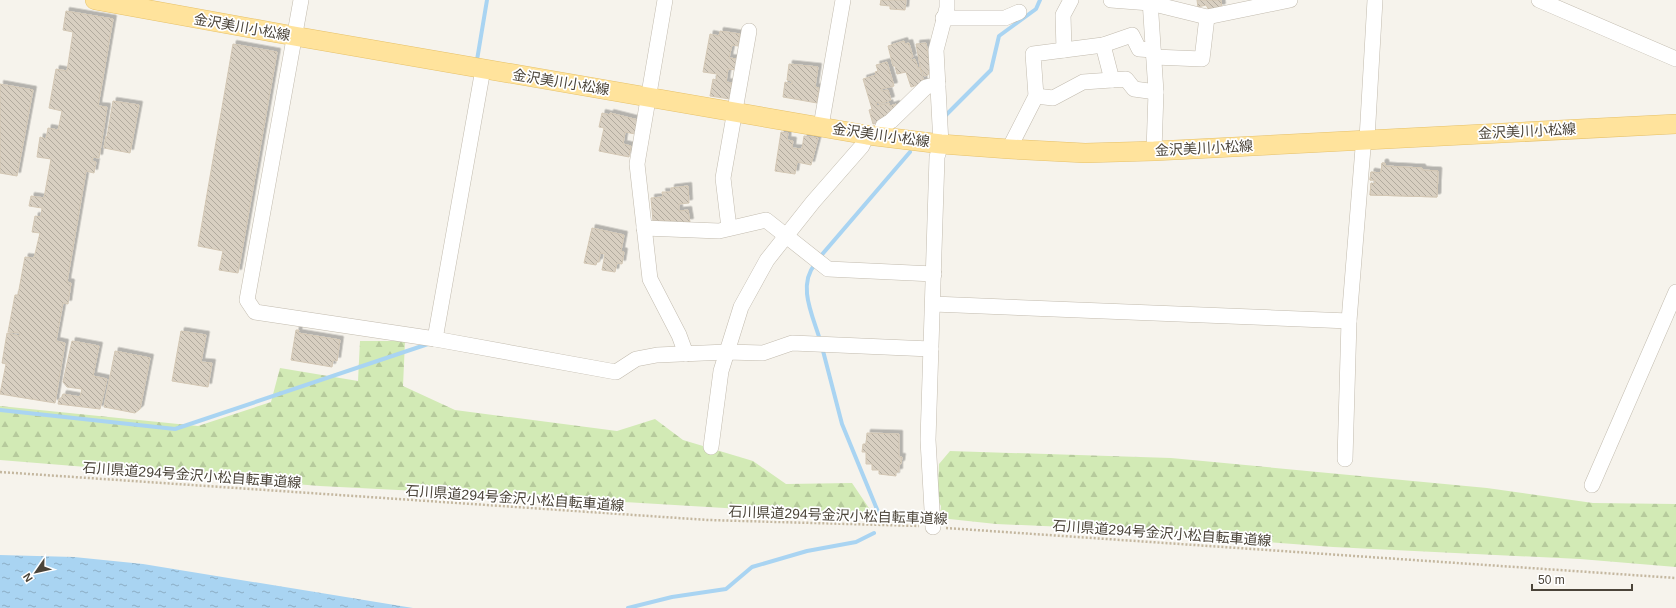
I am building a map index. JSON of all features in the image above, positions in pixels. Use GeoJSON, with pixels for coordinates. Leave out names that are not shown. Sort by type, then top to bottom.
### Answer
{"type":"FeatureCollection","features":[{"type":"Feature","properties":{"kind":"main road","name":"金沢美川小松線"},"geometry":{"type":"LineString","coordinates":[[95,0],[483,69],[873,135],[941,144],[1085,153],[1154,151],[1676,124]]}},
{"type":"Feature","properties":{"kind":"street"},"geometry":{"type":"LineString","coordinates":[[301,0],[247,300],[255,312],[435,339],[616,372],[636,359],[657,355],[727,352],[763,353],[792,344],[931,349]]}},
{"type":"Feature","properties":{"kind":"street"},"geometry":{"type":"LineString","coordinates":[[664,0],[637,164],[650,278],[679,335],[686,354]]}},
{"type":"Feature","properties":{"kind":"street"},"geometry":{"type":"LineString","coordinates":[[820,126],[843,0]]}},
{"type":"Feature","properties":{"kind":"street"},"geometry":{"type":"LineString","coordinates":[[933,527],[928,440],[937,157],[941,144],[936,50],[943,18],[947,8],[947,0]]}},
{"type":"Feature","properties":{"kind":"street"},"geometry":{"type":"LineString","coordinates":[[1064,50],[1063,15],[1071,0]]}},
{"type":"Feature","properties":{"kind":"street"},"geometry":{"type":"LineString","coordinates":[[1111,0],[1150,2],[1207,17],[1290,0]]}},
{"type":"Feature","properties":{"kind":"street"},"geometry":{"type":"LineString","coordinates":[[1345,459],[1348,321],[1363,148],[1367,139],[1375,0]]}},
{"type":"Feature","properties":{"kind":"street"},"geometry":{"type":"LineString","coordinates":[[1539,0],[1676,59]]}},
{"type":"Feature","properties":{"kind":"street"},"geometry":{"type":"LineString","coordinates":[[1150,2],[1156,92],[1154,151]]}},
{"type":"Feature","properties":{"kind":"street"},"geometry":{"type":"LineString","coordinates":[[943,18],[1005,18],[1019,12]]}},
{"type":"Feature","properties":{"kind":"street"},"geometry":{"type":"LineString","coordinates":[[1009,149],[1036,96],[1033,54],[1103,45],[1132,35],[1139,49],[1153,54],[1202,60],[1207,17]]}},
{"type":"Feature","properties":{"kind":"street"},"geometry":{"type":"LineString","coordinates":[[729,228],[723,178],[749,31]]}},
{"type":"Feature","properties":{"kind":"street"},"geometry":{"type":"LineString","coordinates":[[1103,45],[1112,80]]}},
{"type":"Feature","properties":{"kind":"street"},"geometry":{"type":"LineString","coordinates":[[435,339],[483,69]]}},
{"type":"Feature","properties":{"kind":"street"},"geometry":{"type":"LineString","coordinates":[[1036,96],[1053,98],[1083,82],[1126,79],[1134,88],[1156,92]]}},
{"type":"Feature","properties":{"kind":"street"},"geometry":{"type":"LineString","coordinates":[[711,448],[721,372],[741,307],[767,260],[813,202],[862,146],[883,126],[891,121],[926,87],[938,84]]}},
{"type":"Feature","properties":{"kind":"street"},"geometry":{"type":"LineString","coordinates":[[644,228],[719,231],[766,220],[787,235],[828,269],[934,274]]}},
{"type":"Feature","properties":{"kind":"street"},"geometry":{"type":"LineString","coordinates":[[1592,485],[1676,292]]}},
{"type":"Feature","properties":{"kind":"street"},"geometry":{"type":"LineString","coordinates":[[933,304],[1348,321]]}},
{"type":"Feature","properties":{"kind":"path","name":"石川県道294号金沢小松自転車道線"},"geometry":{"type":"LineString","coordinates":[[0,472],[708,520],[933,527],[1676,578]]}},
{"type":"Feature","properties":{"kind":"green space"},"geometry":{"type":"Polygon","coordinates":[[[360,341],[405,341],[403,386],[455,410],[617,431],[655,419],[683,440],[753,461],[786,484],[852,483],[875,517],[320,486],[0,460],[0,406],[198,426],[271,402],[280,368],[358,381],[360,341]]]}},
{"type":"Feature","properties":{"kind":"green space"},"geometry":{"type":"Polygon","coordinates":[[[950,451],[1171,458],[1487,488],[1593,503],[1676,504],[1676,567],[1580,559],[1333,547],[1065,527],[996,524],[940,518],[941,506],[934,494],[938,486],[939,464],[950,451]]]}},
{"type":"Feature","properties":{"kind":"water"},"geometry":{"type":"Polygon","coordinates":[[[0,555],[74,557],[143,564],[413,608],[0,608],[0,555]]]}},
{"type":"Feature","properties":{"kind":"building"},"geometry":{"type":"Polygon","coordinates":[[[881,0],[906,0],[905,10],[890,9],[890,6],[880,5],[881,0]]]}},
{"type":"Feature","properties":{"kind":"building"},"geometry":{"type":"Polygon","coordinates":[[[1197,0],[1221,0],[1222,7],[1209,10],[1206,5],[1198,7],[1197,0]]]}},
{"type":"Feature","properties":{"kind":"building"},"geometry":{"type":"Polygon","coordinates":[[[66,11],[113,19],[98,106],[107,107],[99,158],[93,157],[92,161],[96,162],[94,173],[86,171],[67,282],[71,283],[68,304],[63,303],[56,341],[65,343],[55,403],[0,394],[6,364],[2,363],[7,333],[19,336],[20,333],[8,332],[15,295],[18,295],[25,257],[34,258],[40,233],[32,232],[35,216],[41,217],[42,208],[29,206],[31,196],[44,198],[51,159],[37,157],[40,137],[46,139],[48,128],[58,130],[62,111],[49,108],[56,69],[67,71],[73,32],[63,30],[66,11]]]}},
{"type":"Feature","properties":{"kind":"building"},"geometry":{"type":"Polygon","coordinates":[[[720,31],[740,34],[738,46],[732,45],[729,58],[738,59],[736,70],[728,69],[726,82],[732,83],[730,99],[710,96],[713,79],[716,80],[717,74],[703,72],[710,34],[719,36],[720,31]]]}},
{"type":"Feature","properties":{"kind":"building"},"geometry":{"type":"Polygon","coordinates":[[[904,41],[905,44],[909,43],[913,57],[911,60],[915,59],[918,68],[920,67],[924,83],[911,87],[906,72],[897,74],[895,66],[893,66],[888,46],[904,41]]]}},
{"type":"Feature","properties":{"kind":"building"},"geometry":{"type":"Polygon","coordinates":[[[926,43],[930,66],[928,75],[924,76],[923,71],[921,71],[916,44],[926,43]]]}},
{"type":"Feature","properties":{"kind":"building"},"geometry":{"type":"Polygon","coordinates":[[[233,44],[277,52],[238,273],[219,270],[223,251],[198,246],[233,44]]]}},
{"type":"Feature","properties":{"kind":"building"},"geometry":{"type":"Polygon","coordinates":[[[887,62],[894,86],[881,89],[882,91],[888,90],[891,100],[879,104],[879,102],[876,103],[877,106],[889,103],[890,106],[896,104],[897,109],[884,121],[873,124],[869,110],[872,109],[863,79],[876,75],[875,72],[878,71],[876,65],[887,62]]]}},
{"type":"Feature","properties":{"kind":"building"},"geometry":{"type":"Polygon","coordinates":[[[789,64],[818,67],[815,87],[819,88],[817,103],[783,97],[785,82],[792,84],[792,81],[787,80],[789,64]]]}},
{"type":"Feature","properties":{"kind":"building"},"geometry":{"type":"Polygon","coordinates":[[[0,84],[33,90],[17,176],[0,173],[0,84]]]}},
{"type":"Feature","properties":{"kind":"building"},"geometry":{"type":"Polygon","coordinates":[[[113,101],[139,105],[130,153],[104,148],[113,101]]]}},
{"type":"Feature","properties":{"kind":"building"},"geometry":{"type":"Polygon","coordinates":[[[602,113],[610,115],[610,113],[638,120],[635,134],[625,132],[623,144],[631,146],[629,157],[599,151],[604,128],[599,127],[602,113]]]}},
{"type":"Feature","properties":{"kind":"building"},"geometry":{"type":"Polygon","coordinates":[[[781,132],[788,133],[787,140],[793,141],[792,148],[802,149],[804,136],[818,138],[811,165],[797,162],[795,174],[775,171],[781,132]]]}},
{"type":"Feature","properties":{"kind":"building"},"geometry":{"type":"Polygon","coordinates":[[[1382,163],[1385,163],[1385,166],[1422,168],[1422,170],[1438,171],[1437,197],[1370,195],[1371,183],[1375,184],[1375,180],[1370,180],[1371,172],[1381,173],[1382,163]]]}},
{"type":"Feature","properties":{"kind":"building"},"geometry":{"type":"Polygon","coordinates":[[[1382,163],[1385,163],[1385,166],[1422,168],[1422,170],[1438,171],[1437,197],[1370,195],[1371,183],[1375,184],[1375,180],[1370,180],[1371,172],[1381,173],[1382,163]]]}},
{"type":"Feature","properties":{"kind":"building"},"geometry":{"type":"Polygon","coordinates":[[[688,186],[689,203],[679,204],[679,211],[688,210],[690,222],[675,223],[674,221],[653,221],[651,198],[663,197],[662,192],[671,192],[671,188],[688,186]]]}},
{"type":"Feature","properties":{"kind":"building"},"geometry":{"type":"Polygon","coordinates":[[[592,228],[624,235],[621,251],[624,252],[622,264],[617,263],[615,272],[602,270],[605,254],[600,253],[599,262],[597,262],[596,265],[584,263],[592,228]]]}},
{"type":"Feature","properties":{"kind":"building"},"geometry":{"type":"Polygon","coordinates":[[[296,330],[299,330],[298,333],[340,340],[337,361],[333,360],[332,367],[291,360],[296,330]]]}},
{"type":"Feature","properties":{"kind":"building"},"geometry":{"type":"Polygon","coordinates":[[[181,331],[206,335],[201,362],[212,363],[208,387],[172,381],[181,331]]]}},
{"type":"Feature","properties":{"kind":"building"},"geometry":{"type":"Polygon","coordinates":[[[72,341],[99,346],[93,376],[107,379],[100,409],[58,404],[59,399],[63,394],[80,397],[82,389],[67,387],[63,382],[72,341]]]}},
{"type":"Feature","properties":{"kind":"building"},"geometry":{"type":"Polygon","coordinates":[[[115,351],[150,358],[140,409],[135,413],[104,407],[115,351]]]}},
{"type":"Feature","properties":{"kind":"building"},"geometry":{"type":"Polygon","coordinates":[[[867,433],[899,434],[899,457],[902,457],[901,464],[899,464],[899,472],[896,472],[896,476],[879,474],[879,470],[872,470],[872,464],[866,464],[866,452],[862,452],[863,444],[866,444],[867,433]]]}},
{"type":"Feature","properties":{"kind":"waterway"},"geometry":{"type":"LineString","coordinates":[[477,60],[487,0]]}},
{"type":"Feature","properties":{"kind":"waterway"},"geometry":{"type":"LineString","coordinates":[[945,116],[991,70],[999,36],[1036,9],[1040,0]]}},
{"type":"Feature","properties":{"kind":"waterway"},"geometry":{"type":"LineString","coordinates":[[819,258],[910,152]]}},
{"type":"Feature","properties":{"kind":"waterway"},"geometry":{"type":"LineString","coordinates":[[815,264],[807,282],[807,291],[808,301],[820,340]]}},
{"type":"Feature","properties":{"kind":"waterway"},"geometry":{"type":"LineString","coordinates":[[0,410],[175,429],[428,344]]}},
{"type":"Feature","properties":{"kind":"waterway"},"geometry":{"type":"LineString","coordinates":[[822,347],[842,424],[881,519]]}},
{"type":"Feature","properties":{"kind":"waterway"},"geometry":{"type":"LineString","coordinates":[[628,608],[672,597],[726,589],[752,567],[807,551],[856,542],[874,533]]}}]}
